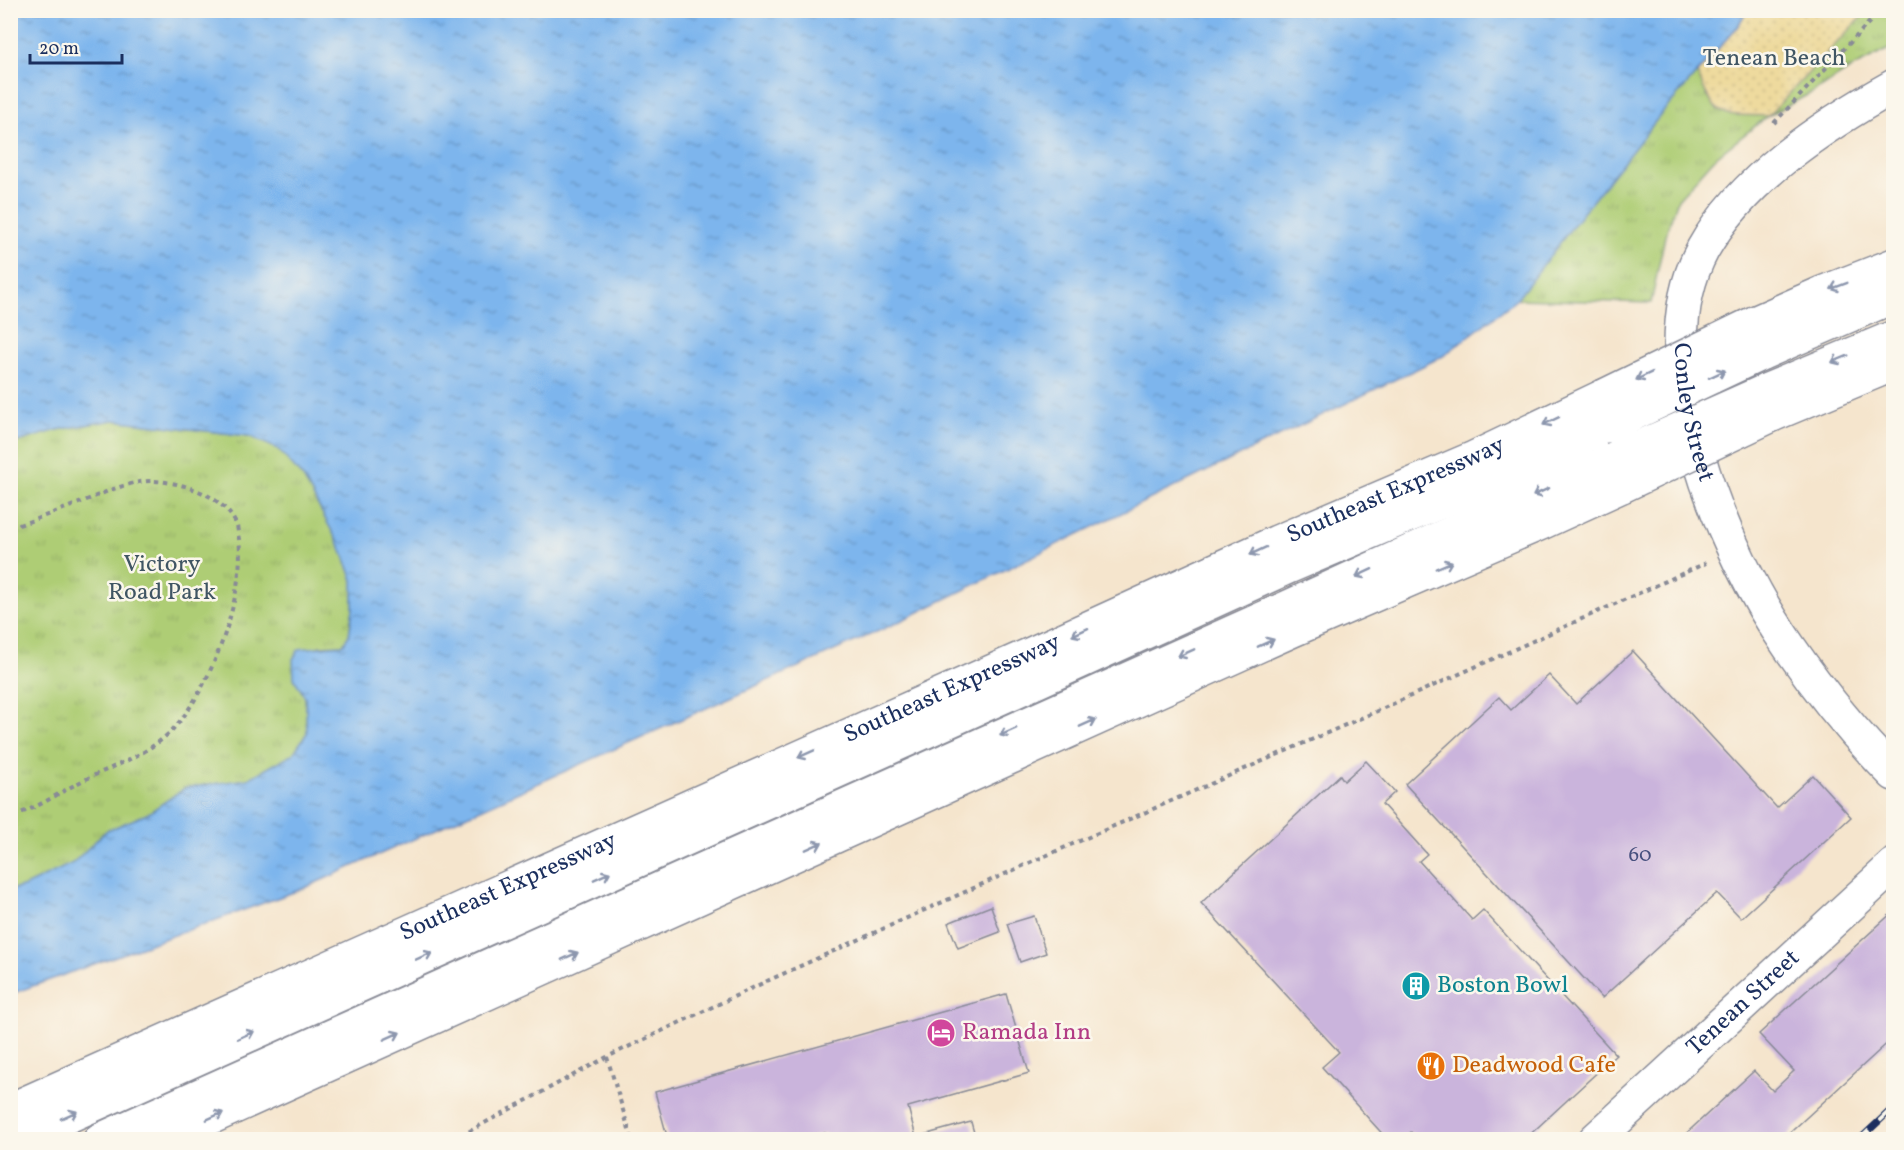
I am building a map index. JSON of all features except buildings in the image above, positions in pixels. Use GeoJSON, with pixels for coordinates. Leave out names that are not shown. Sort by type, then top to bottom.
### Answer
{"type":"FeatureCollection","features":[{"type":"Feature","properties":{"kind":"main road","name":"Conley Street"},"geometry":{"type":"LineString","coordinates":[[1893,86],[1863,102],[1818,133],[1761,179],[1734,205],[1716,228],[1698,261],[1685,298],[1682,370],[1694,436],[1708,486],[1740,561],[1789,647],[1826,696],[1893,774]]}},
{"type":"Feature","properties":{"kind":"main road","name":"Southeast Expressway"},"geometry":{"type":"LineString","coordinates":[[10,1110],[1277,542],[1474,458],[1606,411],[1757,339],[1822,293],[1893,265]]}},
{"type":"Feature","properties":{"kind":"main road"},"geometry":{"type":"LineString","coordinates":[[1757,339],[1893,296]]}},
{"type":"Feature","properties":{"kind":"main road"},"geometry":{"type":"LineString","coordinates":[[100,1140],[1273,614],[1618,472],[1768,403],[1893,337]]}},
{"type":"Feature","properties":{"kind":"main road"},"geometry":{"type":"LineString","coordinates":[[1768,403],[1893,364]]}},
{"type":"Feature","properties":{"kind":"main road"},"geometry":{"type":"LineString","coordinates":[[15,1140],[1288,567],[1485,483],[1606,411]]}},
{"type":"Feature","properties":{"kind":"main road"},"geometry":{"type":"LineString","coordinates":[[161,1140],[1282,635],[1541,523],[1618,472]]}},
{"type":"Feature","properties":{"kind":"main road","name":"Tenean Street"},"geometry":{"type":"LineString","coordinates":[[1595,1140],[1893,865]]}},
{"type":"Feature","properties":{"kind":"path"},"geometry":{"type":"LineString","coordinates":[[1843,50],[1881,10]]}},
{"type":"Feature","properties":{"kind":"path"},"geometry":{"type":"LineString","coordinates":[[10,528],[123,486],[152,481],[200,490],[223,507],[237,526],[241,559],[234,603],[221,644],[203,686],[175,728],[158,743],[134,758],[23,813],[10,816]]}},
{"type":"Feature","properties":{"kind":"path"},"geometry":{"type":"LineString","coordinates":[[453,1140],[607,1057],[767,981],[1710,562]]}},
{"type":"Feature","properties":{"kind":"path"},"geometry":{"type":"LineString","coordinates":[[607,1057],[632,1140]]}},
{"type":"Feature","properties":{"kind":"green space","name":"Tenean Beach"},"geometry":{"type":"Polygon","coordinates":[[[1747,11],[1893,11],[1893,47],[1768,116],[1715,158],[1678,199],[1665,236],[1651,303],[1517,299],[1662,113],[1737,27],[1747,11]]]}},
{"type":"Feature","properties":{"kind":"green space","name":"Victory Road Park"},"geometry":{"type":"Polygon","coordinates":[[[113,420],[249,436],[278,449],[304,479],[341,548],[353,580],[353,609],[349,635],[343,645],[319,646],[294,678],[305,697],[307,733],[293,754],[248,779],[185,788],[147,814],[106,831],[73,863],[23,887],[11,890],[11,444],[57,430],[113,420]]]}},
{"type":"Feature","properties":{"kind":"sand"},"geometry":{"type":"Polygon","coordinates":[[[1747,11],[1867,11],[1768,116],[1722,112],[1710,100],[1697,73],[1737,27],[1747,11]]]}},
{"type":"Feature","properties":{"kind":"water"},"geometry":{"type":"Polygon","coordinates":[[[11,10],[1747,11],[1737,27],[1662,113],[1517,299],[1443,356],[892,625],[302,889],[11,994],[11,890],[23,887],[73,863],[106,831],[147,814],[185,788],[248,779],[293,754],[307,733],[305,697],[294,678],[293,659],[299,649],[343,645],[349,635],[353,609],[353,580],[341,548],[304,479],[278,449],[249,436],[113,420],[57,430],[11,444],[11,10]]]}},
{"type":"Feature","properties":{"kind":"railway"},"geometry":{"type":"LineString","coordinates":[[1859,1140],[1894,1107]]}},
{"type":"Feature","properties":{"kind":"railway"},"geometry":{"type":"LineString","coordinates":[[1885,1140],[1894,1132]]}},
{"type":"Feature","properties":{"kind":"place","name":"Boston Bowl"},"geometry":{"type":"Point","coordinates":[1416,986]}},
{"type":"Feature","properties":{"kind":"place","name":"Ramada Inn"},"geometry":{"type":"Point","coordinates":[941,1033]}},
{"type":"Feature","properties":{"kind":"place","name":"Deadwood Cafe"},"geometry":{"type":"Point","coordinates":[1431,1066]}}]}
